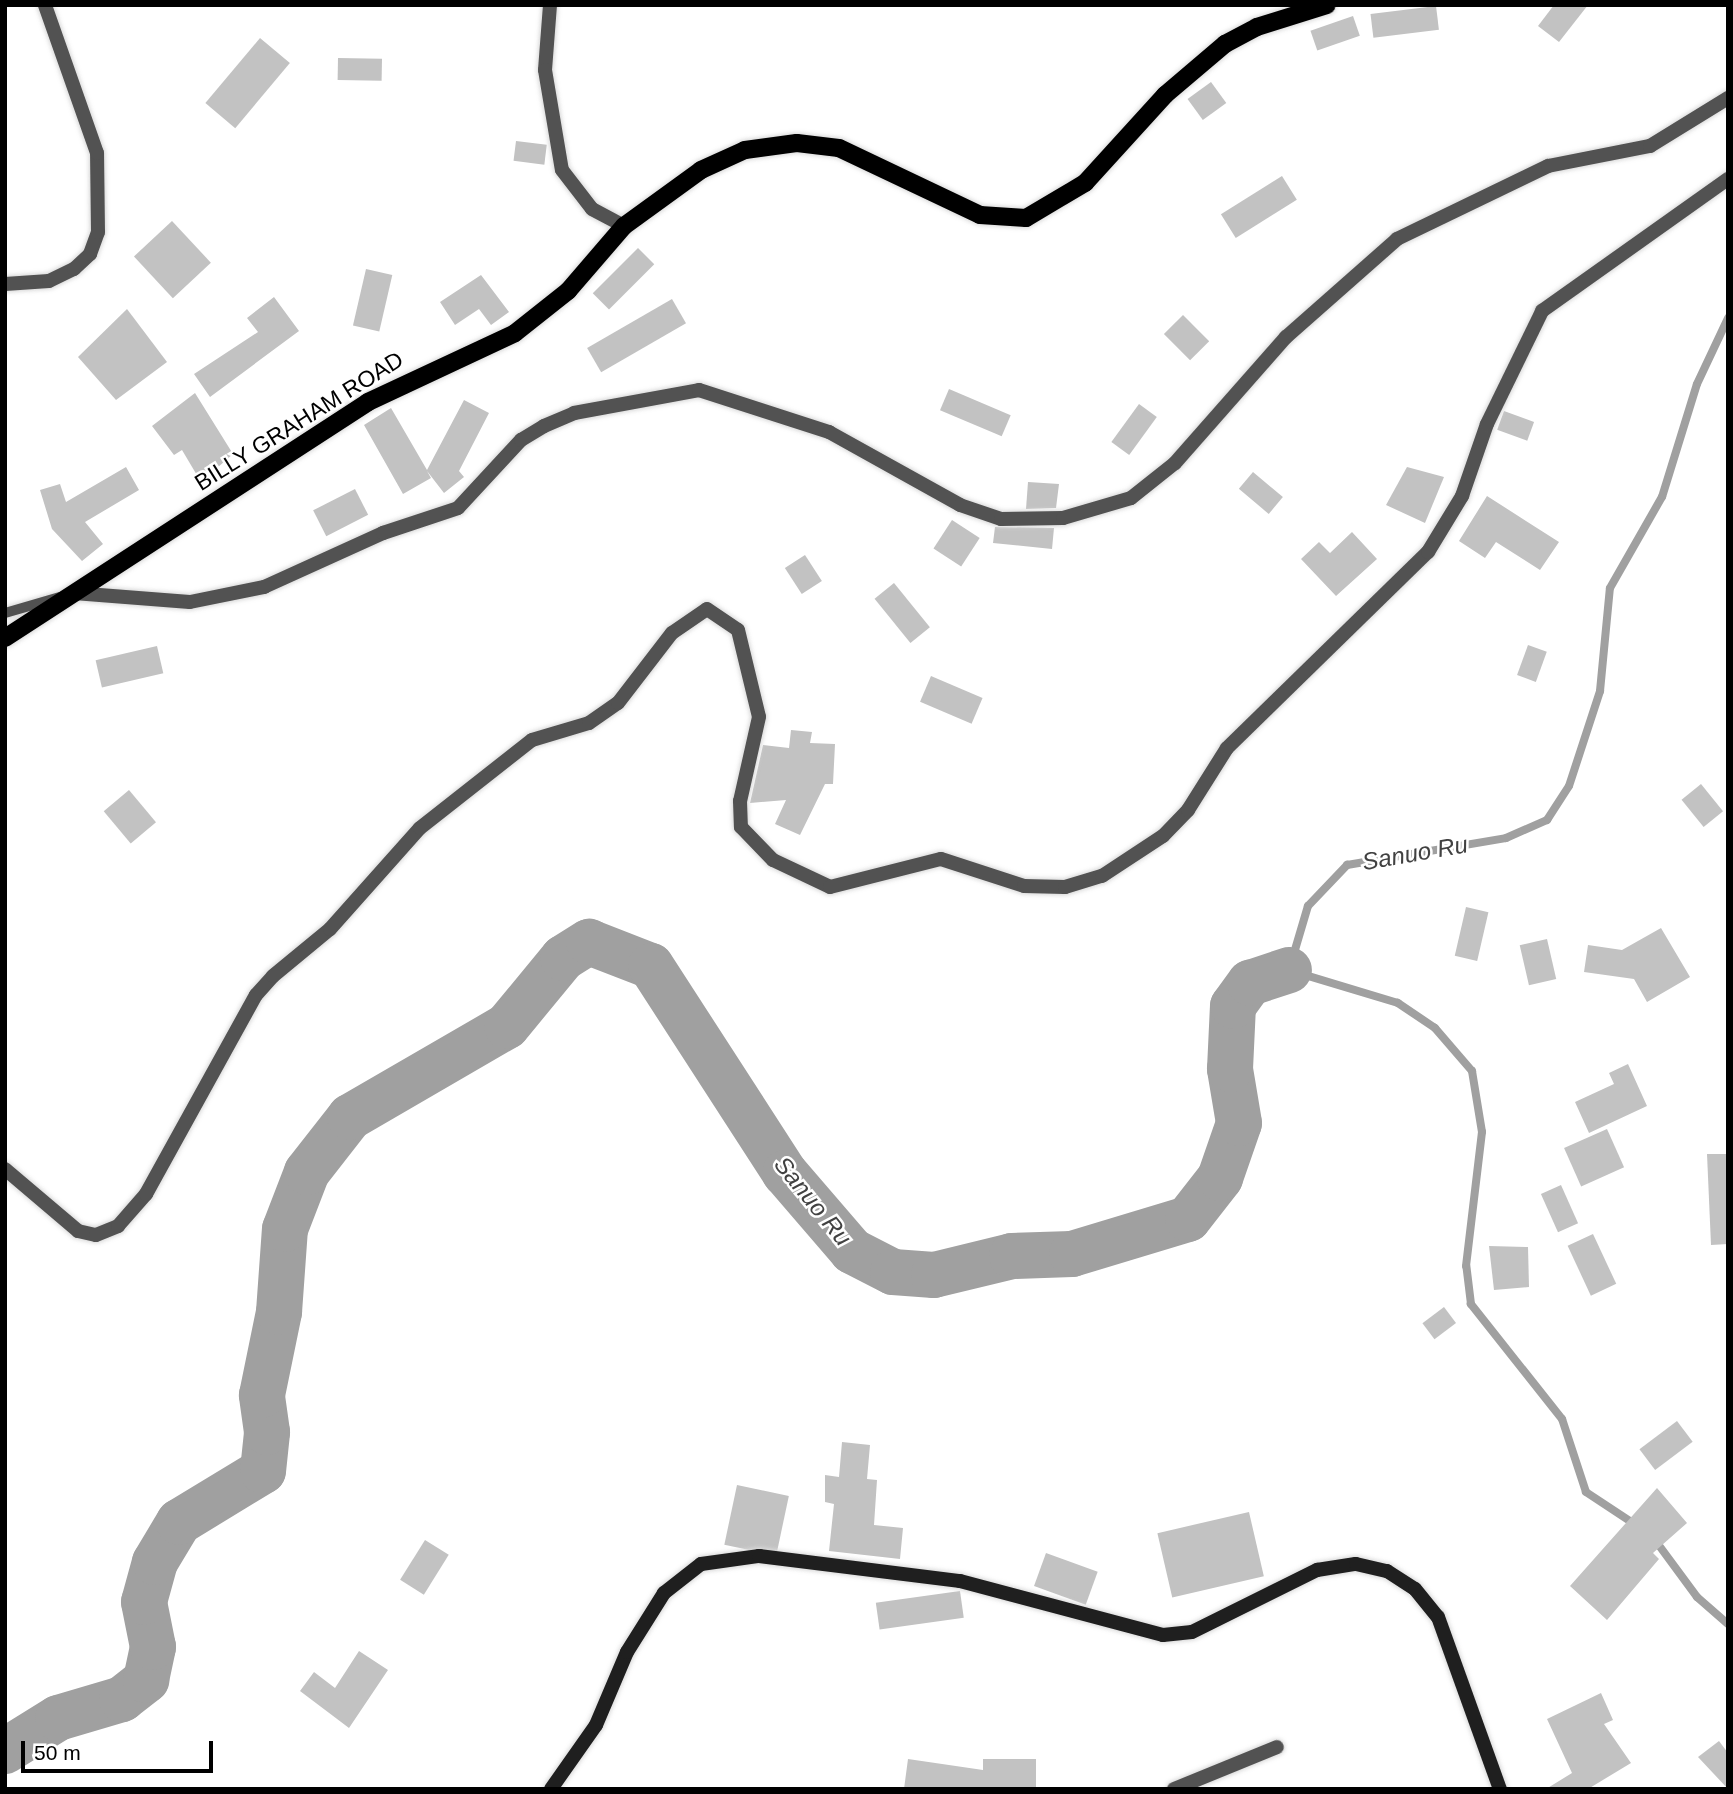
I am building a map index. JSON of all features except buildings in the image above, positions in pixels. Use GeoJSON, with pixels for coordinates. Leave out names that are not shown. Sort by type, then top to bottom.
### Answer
{"type":"FeatureCollection","features":[{"type":"Feature","properties":{"kind":"main road","name":"BILLY GRAHAM ROAD"},"geometry":{"type":"LineString","coordinates":[[5,638],[412,376],[515,333],[568,291],[624,226],[701,170],[746,150],[797,143],[839,148],[980,215],[1026,218],[1086,183],[1165,95],[1225,44],[1327,5]]}},
{"type":"Feature","properties":{"kind":"street"},"geometry":{"type":"LineString","coordinates":[[5,284],[49,281],[74,269],[98,232],[97,153],[45,5]]}},
{"type":"Feature","properties":{"kind":"street"},"geometry":{"type":"LineString","coordinates":[[550,5],[545,70],[562,170],[592,209],[624,226]]}},
{"type":"Feature","properties":{"kind":"street"},"geometry":{"type":"LineString","coordinates":[[74,593],[190,602],[264,587],[383,533],[458,508],[521,440],[544,426],[574,413],[699,390],[830,432],[960,505],[1001,519],[1063,518],[1131,498],[1175,463],[1286,337],[1397,239],[1548,166],[1650,146],[1728,98]]}},
{"type":"Feature","properties":{"kind":"street"},"geometry":{"type":"LineString","coordinates":[[5,1169],[78,1231],[96,1235],[118,1226],[146,1194],[256,995],[273,976],[330,929],[421,828],[532,740],[589,723],[618,703],[672,634],[707,610],[738,630],[759,718],[740,801],[741,827],[773,860],[830,887],[941,859],[1024,886],[1065,887],[1102,876],[1163,836],[1234,740],[1428,552],[1462,496],[1487,424],[1542,312],[1728,179]]}},
{"type":"Feature","properties":{"kind":"street"},"geometry":{"type":"LineString","coordinates":[[551,1789],[596,1725],[627,1652],[664,1593],[701,1564],[759,1556],[960,1581],[1163,1635],[1192,1632],[1317,1570],[1356,1564],[1387,1571],[1415,1589],[1438,1617],[1500,1789]]}},
{"type":"Feature","properties":{"kind":"street"},"geometry":{"type":"LineString","coordinates":[[1174,1789],[1278,1747]]}},
{"type":"Feature","properties":{"kind":"lane"},"geometry":{"type":"LineString","coordinates":[[5,613],[74,593]]}},
{"type":"Feature","properties":{"kind":"waterway","name":"Sanuo Ru"},"geometry":{"type":"LineString","coordinates":[[1636,1525],[1586,1492],[1562,1419],[1471,1304],[1466,1266],[1482,1132],[1472,1071],[1435,1028],[1398,1003],[1289,970],[1308,906],[1347,865],[1506,838],[1547,820],[1569,786],[1600,691],[1610,588],[1662,497],[1697,384],[1728,318]]}},
{"type":"Feature","properties":{"kind":"waterway","name":"Sanuo Ru"},"geometry":{"type":"LineString","coordinates":[[5,1751],[58,1718],[122,1699],[146,1680],[153,1647],[144,1602],[155,1562],[179,1522],[263,1471],[267,1432],[262,1395],[279,1312],[285,1229],[307,1172],[350,1117],[507,1026],[563,958],[589,942],[651,966],[785,1173],[852,1251],[893,1272],[934,1275],[1012,1256],[1072,1254],[1188,1219],[1220,1178],[1239,1123],[1230,1069],[1233,1006],[1250,983],[1289,970]]}},
{"type":"Feature","properties":{"kind":"waterway"},"geometry":{"type":"LineString","coordinates":[[1655,1540],[1697,1597],[1728,1624]]}}]}
